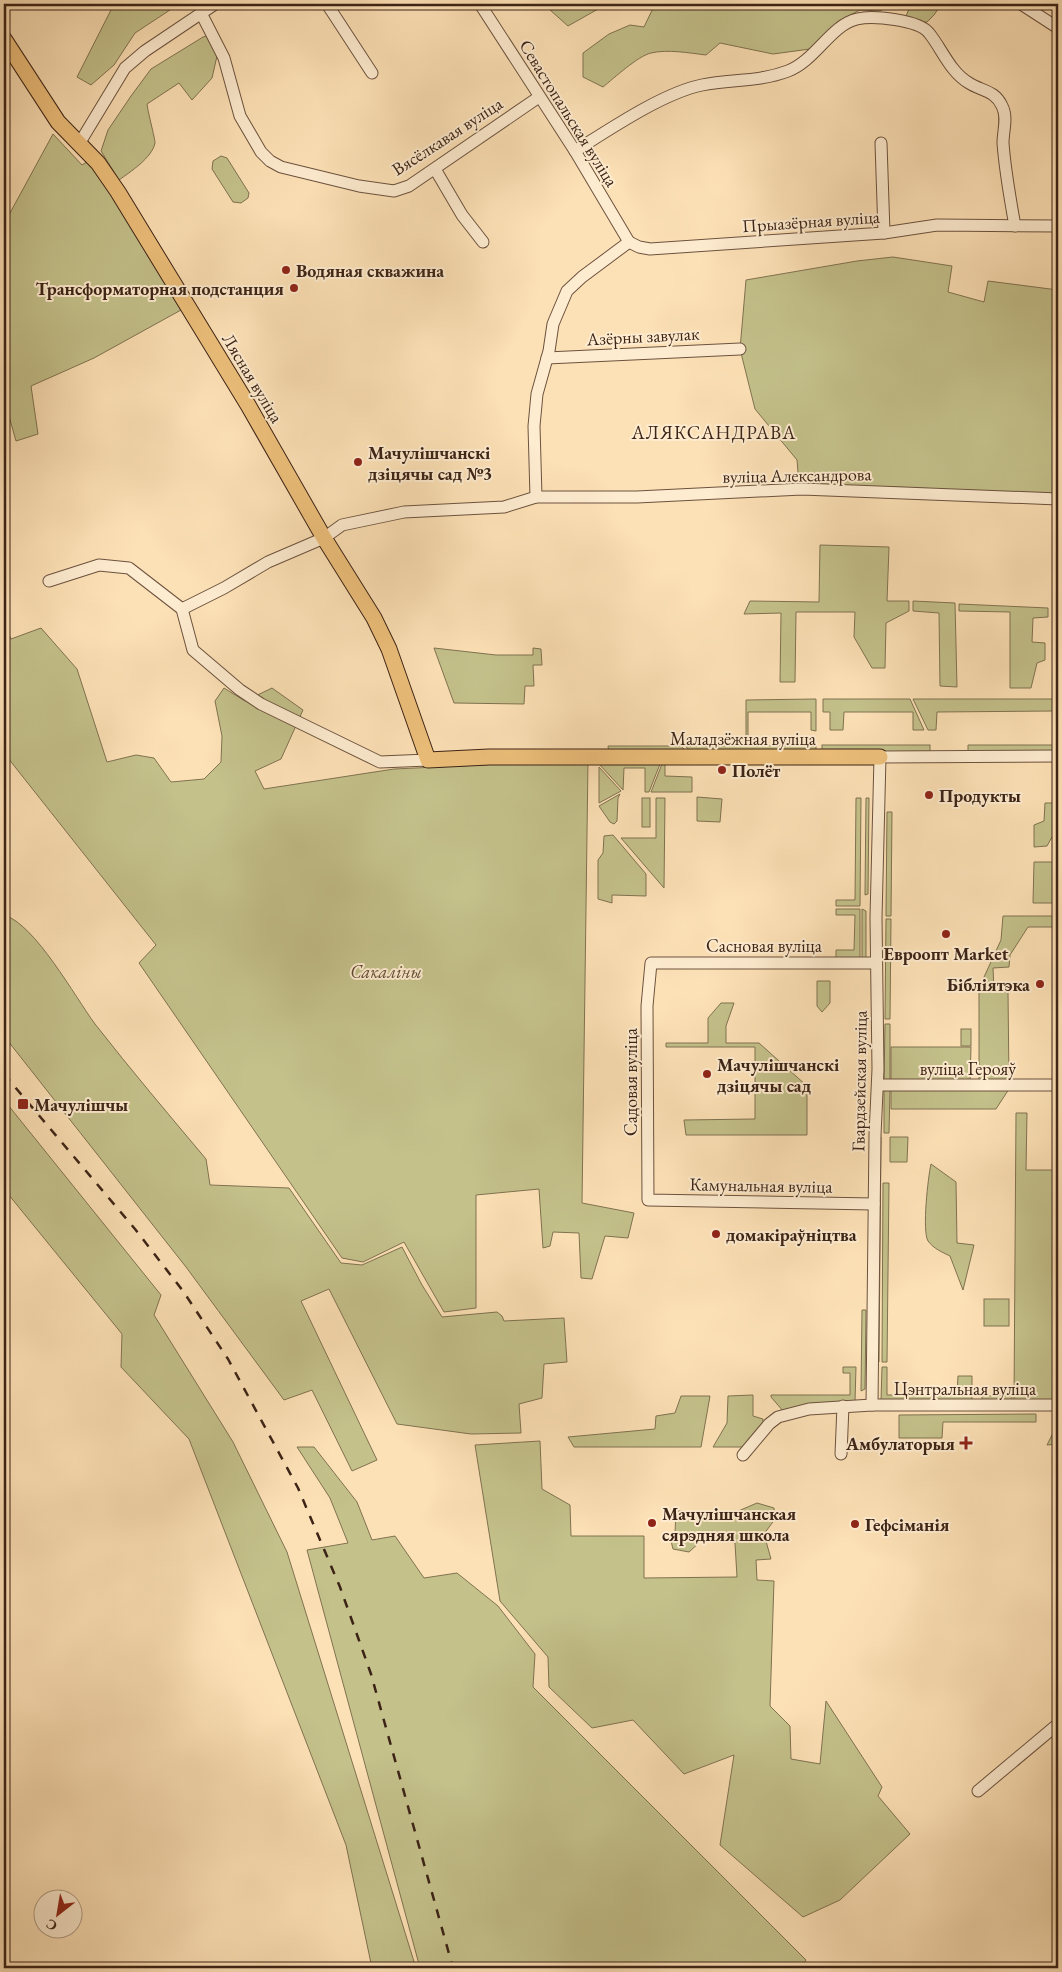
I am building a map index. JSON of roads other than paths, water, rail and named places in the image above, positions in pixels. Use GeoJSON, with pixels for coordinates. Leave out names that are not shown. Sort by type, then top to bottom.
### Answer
{"type":"FeatureCollection","features":[{"type":"Feature","properties":{"kind":"main road","name":"Лясная вуліца"},"geometry":{"type":"LineString","coordinates":[[4,40],[58,122],[98,163],[123,200],[248,405],[324,538],[374,618],[389,649],[428,760]]}},
{"type":"Feature","properties":{"kind":"main road","name":"Маладзёжная вуліца"},"geometry":{"type":"LineString","coordinates":[[428,760],[489,758],[880,757]]}},
{"type":"Feature","properties":{"kind":"street"},"geometry":{"type":"LineString","coordinates":[[79,144],[125,68],[145,51],[215,4]]}},
{"type":"Feature","properties":{"kind":"street"},"geometry":{"type":"LineString","coordinates":[[327,4],[372,74]]}},
{"type":"Feature","properties":{"kind":"street","name":"Севастопальская вуліца"},"geometry":{"type":"LineString","coordinates":[[480,4],[575,151],[629,242]]}},
{"type":"Feature","properties":{"kind":"street"},"geometry":{"type":"LineString","coordinates":[[1021,4],[1058,28]]}},
{"type":"Feature","properties":{"kind":"street","name":"Вясёлкавая вуліца"},"geometry":{"type":"LineString","coordinates":[[201,13],[224,58],[240,116],[261,152],[281,168],[360,186],[394,191],[409,186],[539,97]]}},
{"type":"Feature","properties":{"kind":"street"},"geometry":{"type":"LineString","coordinates":[[575,151],[669,96],[702,85],[749,81],[790,70],[816,51],[840,28],[856,19],[884,17],[908,22],[928,31],[945,58],[968,83],[996,95],[1003,106],[1005,122],[1003,142],[1015,226]]}},
{"type":"Feature","properties":{"kind":"street"},"geometry":{"type":"LineString","coordinates":[[881,143],[884,233]]}},
{"type":"Feature","properties":{"kind":"street"},"geometry":{"type":"LineString","coordinates":[[435,169],[462,215],[483,242]]}},
{"type":"Feature","properties":{"kind":"street","name":"Прыазёрная вуліца"},"geometry":{"type":"LineString","coordinates":[[629,242],[638,247],[650,249],[884,233],[937,225],[1058,226]]}},
{"type":"Feature","properties":{"kind":"street"},"geometry":{"type":"LineString","coordinates":[[536,497],[534,426],[537,394],[553,324],[567,291],[582,277],[629,242]]}},
{"type":"Feature","properties":{"kind":"street","name":"Азёрны завулак"},"geometry":{"type":"LineString","coordinates":[[546,358],[740,349]]}},
{"type":"Feature","properties":{"kind":"street","name":"вуліца Александрова"},"geometry":{"type":"LineString","coordinates":[[182,609],[224,588],[268,562],[324,538],[338,527],[350,522],[404,512],[504,507],[536,497],[637,497],[802,489],[1058,499]]}},
{"type":"Feature","properties":{"kind":"street"},"geometry":{"type":"LineString","coordinates":[[48,581],[98,565],[129,568],[182,609],[193,650],[240,690],[261,704],[380,762],[428,760]]}},
{"type":"Feature","properties":{"kind":"street","name":"Маладзёжная вуліца"},"geometry":{"type":"LineString","coordinates":[[880,757],[1058,756]]}},
{"type":"Feature","properties":{"kind":"street","name":"Гвардзейская вуліца"},"geometry":{"type":"LineString","coordinates":[[872,1405],[875,1134],[878,1085],[876,963],[880,757]]}},
{"type":"Feature","properties":{"kind":"street","name":"Сасновая вуліца"},"geometry":{"type":"LineString","coordinates":[[651,963],[876,963]]}},
{"type":"Feature","properties":{"kind":"street","name":"Садовая вуліца"},"geometry":{"type":"LineString","coordinates":[[648,1200],[647,1006],[651,963]]}},
{"type":"Feature","properties":{"kind":"street","name":"вуліца Герояў"},"geometry":{"type":"LineString","coordinates":[[878,1085],[1058,1085]]}},
{"type":"Feature","properties":{"kind":"street","name":"Камунальная вуліца"},"geometry":{"type":"LineString","coordinates":[[648,1200],[874,1204]]}},
{"type":"Feature","properties":{"kind":"street","name":"Цэнтральная вуліца"},"geometry":{"type":"LineString","coordinates":[[743,1455],[769,1424],[778,1417],[809,1409],[872,1405],[1058,1405]]}},
{"type":"Feature","properties":{"kind":"street"},"geometry":{"type":"LineString","coordinates":[[841,1454],[843,1406]]}},
{"type":"Feature","properties":{"kind":"street"},"geometry":{"type":"LineString","coordinates":[[978,1791],[1058,1724]]}},
{"type":"Feature","properties":{"kind":"railway"},"geometry":{"type":"LineString","coordinates":[[4,1074],[135,1229],[183,1291],[228,1359],[298,1488],[340,1587],[371,1674],[453,1968]]}},
{"type":"Feature","properties":{"kind":"place","name":"Водяная скважина"},"geometry":{"type":"Point","coordinates":[286,270]}},
{"type":"Feature","properties":{"kind":"place","name":"Трансформаторная подстанция"},"geometry":{"type":"Point","coordinates":[294,288]}},
{"type":"Feature","properties":{"kind":"place","name":"Мачулішчанскі дзіцячы сад №3"},"geometry":{"type":"Point","coordinates":[358,462]}},
{"type":"Feature","properties":{"kind":"place","name":"Полёт"},"geometry":{"type":"Point","coordinates":[722,770]}},
{"type":"Feature","properties":{"kind":"place","name":"Продукты"},"geometry":{"type":"Point","coordinates":[929,795]}},
{"type":"Feature","properties":{"kind":"place","name":"Евроопт Market"},"geometry":{"type":"Point","coordinates":[946,934]}},
{"type":"Feature","properties":{"kind":"place","name":"Бібліятэка"},"geometry":{"type":"Point","coordinates":[1040,984]}},
{"type":"Feature","properties":{"kind":"place","name":"Мачулішчанскі дзіцячы сад"},"geometry":{"type":"Point","coordinates":[707,1074]}},
{"type":"Feature","properties":{"kind":"place","name":"Мачулішчы"},"geometry":{"type":"Point","coordinates":[23,1104]}},
{"type":"Feature","properties":{"kind":"place","name":"домакіраўніцтва"},"geometry":{"type":"Point","coordinates":[716,1234]}},
{"type":"Feature","properties":{"kind":"place","name":"Амбулаторыя"},"geometry":{"type":"Point","coordinates":[966,1443]}},
{"type":"Feature","properties":{"kind":"place","name":"Мачулішчанская сярэдняя школа"},"geometry":{"type":"Point","coordinates":[652,1523]}},
{"type":"Feature","properties":{"kind":"place","name":"Гефсіманія"},"geometry":{"type":"Point","coordinates":[855,1524]}},
{"type":"Feature","properties":{"kind":"district","name":"АЛЯКСАНДРАВА"},"geometry":{"type":"Point","coordinates":[714,432]}},
{"type":"Feature","properties":{"kind":"park label","name":"Сакаліны"},"geometry":{"type":"Point","coordinates":[386,971]}}]}
